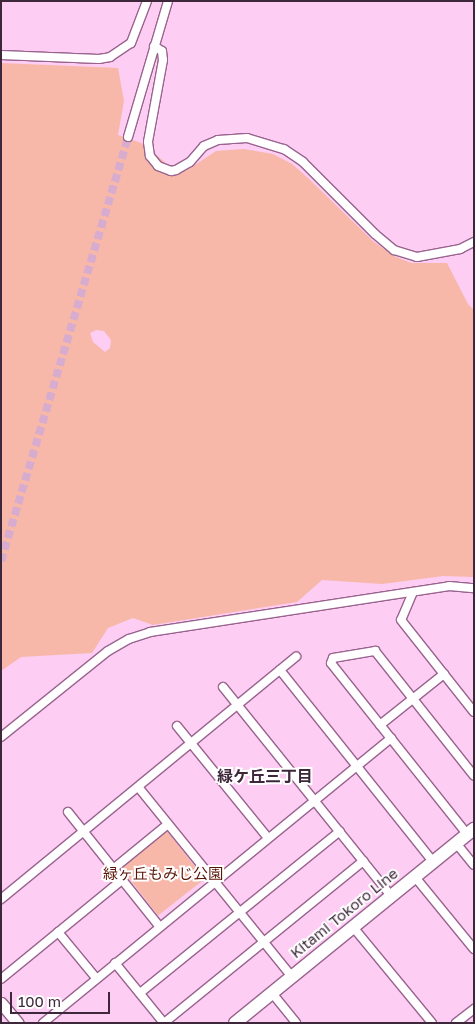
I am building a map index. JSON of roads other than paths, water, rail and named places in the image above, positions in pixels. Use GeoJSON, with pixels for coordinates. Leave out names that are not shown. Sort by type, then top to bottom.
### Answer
{"type":"FeatureCollection","features":[{"type":"Feature","properties":{"kind":"main road","name":"Kitami Tokoro Line"},"geometry":{"type":"LineString","coordinates":[[236,1023],[471,831]]}},
{"type":"Feature","properties":{"kind":"main road"},"geometry":{"type":"LineString","coordinates":[[1,1003],[18,1023]]}},
{"type":"Feature","properties":{"kind":"street"},"geometry":{"type":"LineString","coordinates":[[1,55],[99,59],[110,57],[131,43],[147,1]]}},
{"type":"Feature","properties":{"kind":"street"},"geometry":{"type":"LineString","coordinates":[[128,137],[168,1]]}},
{"type":"Feature","properties":{"kind":"street"},"geometry":{"type":"LineString","coordinates":[[154,46],[163,55],[148,142],[150,156],[158,166],[171,171],[176,170],[190,162],[204,146],[218,140],[247,138],[284,150],[303,162],[375,234],[394,250],[417,257],[460,249],[474,242]]}},
{"type":"Feature","properties":{"kind":"street"},"geometry":{"type":"LineString","coordinates":[[1,737],[108,652],[150,632],[449,586],[474,588]]}},
{"type":"Feature","properties":{"kind":"street"},"geometry":{"type":"LineString","coordinates":[[413,592],[401,620],[474,712]]}},
{"type":"Feature","properties":{"kind":"street"},"geometry":{"type":"LineString","coordinates":[[471,831],[380,725],[331,663],[333,658],[375,651],[474,776]]}},
{"type":"Feature","properties":{"kind":"street"},"geometry":{"type":"LineString","coordinates":[[1,899],[139,788],[190,742],[296,657]]}},
{"type":"Feature","properties":{"kind":"street"},"geometry":{"type":"LineString","coordinates":[[280,670],[433,862]]}},
{"type":"Feature","properties":{"kind":"street"},"geometry":{"type":"LineString","coordinates":[[380,725],[444,674]]}},
{"type":"Feature","properties":{"kind":"street"},"geometry":{"type":"LineString","coordinates":[[223,687],[391,896]]}},
{"type":"Feature","properties":{"kind":"street"},"geometry":{"type":"LineString","coordinates":[[177,726],[268,838]]}},
{"type":"Feature","properties":{"kind":"street"},"geometry":{"type":"LineString","coordinates":[[43,1023],[159,926],[391,738]]}},
{"type":"Feature","properties":{"kind":"street"},"geometry":{"type":"LineString","coordinates":[[139,788],[292,977]]}},
{"type":"Feature","properties":{"kind":"street"},"geometry":{"type":"LineString","coordinates":[[68,812],[159,926]]}},
{"type":"Feature","properties":{"kind":"street"},"geometry":{"type":"LineString","coordinates":[[113,869],[168,824]]}},
{"type":"Feature","properties":{"kind":"street"},"geometry":{"type":"LineString","coordinates":[[140,993],[340,831]]}},
{"type":"Feature","properties":{"kind":"street"},"geometry":{"type":"LineString","coordinates":[[456,843],[474,865]]}},
{"type":"Feature","properties":{"kind":"street"},"geometry":{"type":"LineString","coordinates":[[115,963],[164,1023],[363,861]]}},
{"type":"Feature","properties":{"kind":"street"},"geometry":{"type":"LineString","coordinates":[[415,877],[474,949]]}},
{"type":"Feature","properties":{"kind":"street"},"geometry":{"type":"LineString","coordinates":[[1,979],[122,880]]}},
{"type":"Feature","properties":{"kind":"street"},"geometry":{"type":"LineString","coordinates":[[354,927],[432,1023]]}},
{"type":"Feature","properties":{"kind":"street"},"geometry":{"type":"LineString","coordinates":[[58,932],[96,978]]}},
{"type":"Feature","properties":{"kind":"street"},"geometry":{"type":"LineString","coordinates":[[272,993],[296,1023]]}},
{"type":"Feature","properties":{"kind":"street"},"geometry":{"type":"LineString","coordinates":[[456,1023],[474,1009]]}},
{"type":"Feature","properties":{"kind":"tunnel"},"geometry":{"type":"LineString","coordinates":[[1,561],[128,137]]}},
{"type":"Feature","properties":{"kind":"district","name":"緑ケ丘三丁目"},"geometry":{"type":"Point","coordinates":[265,776]}},
{"type":"Feature","properties":{"kind":"park label","name":"緑ヶ丘もみじ公園"},"geometry":{"type":"Point","coordinates":[163,874]}}]}
